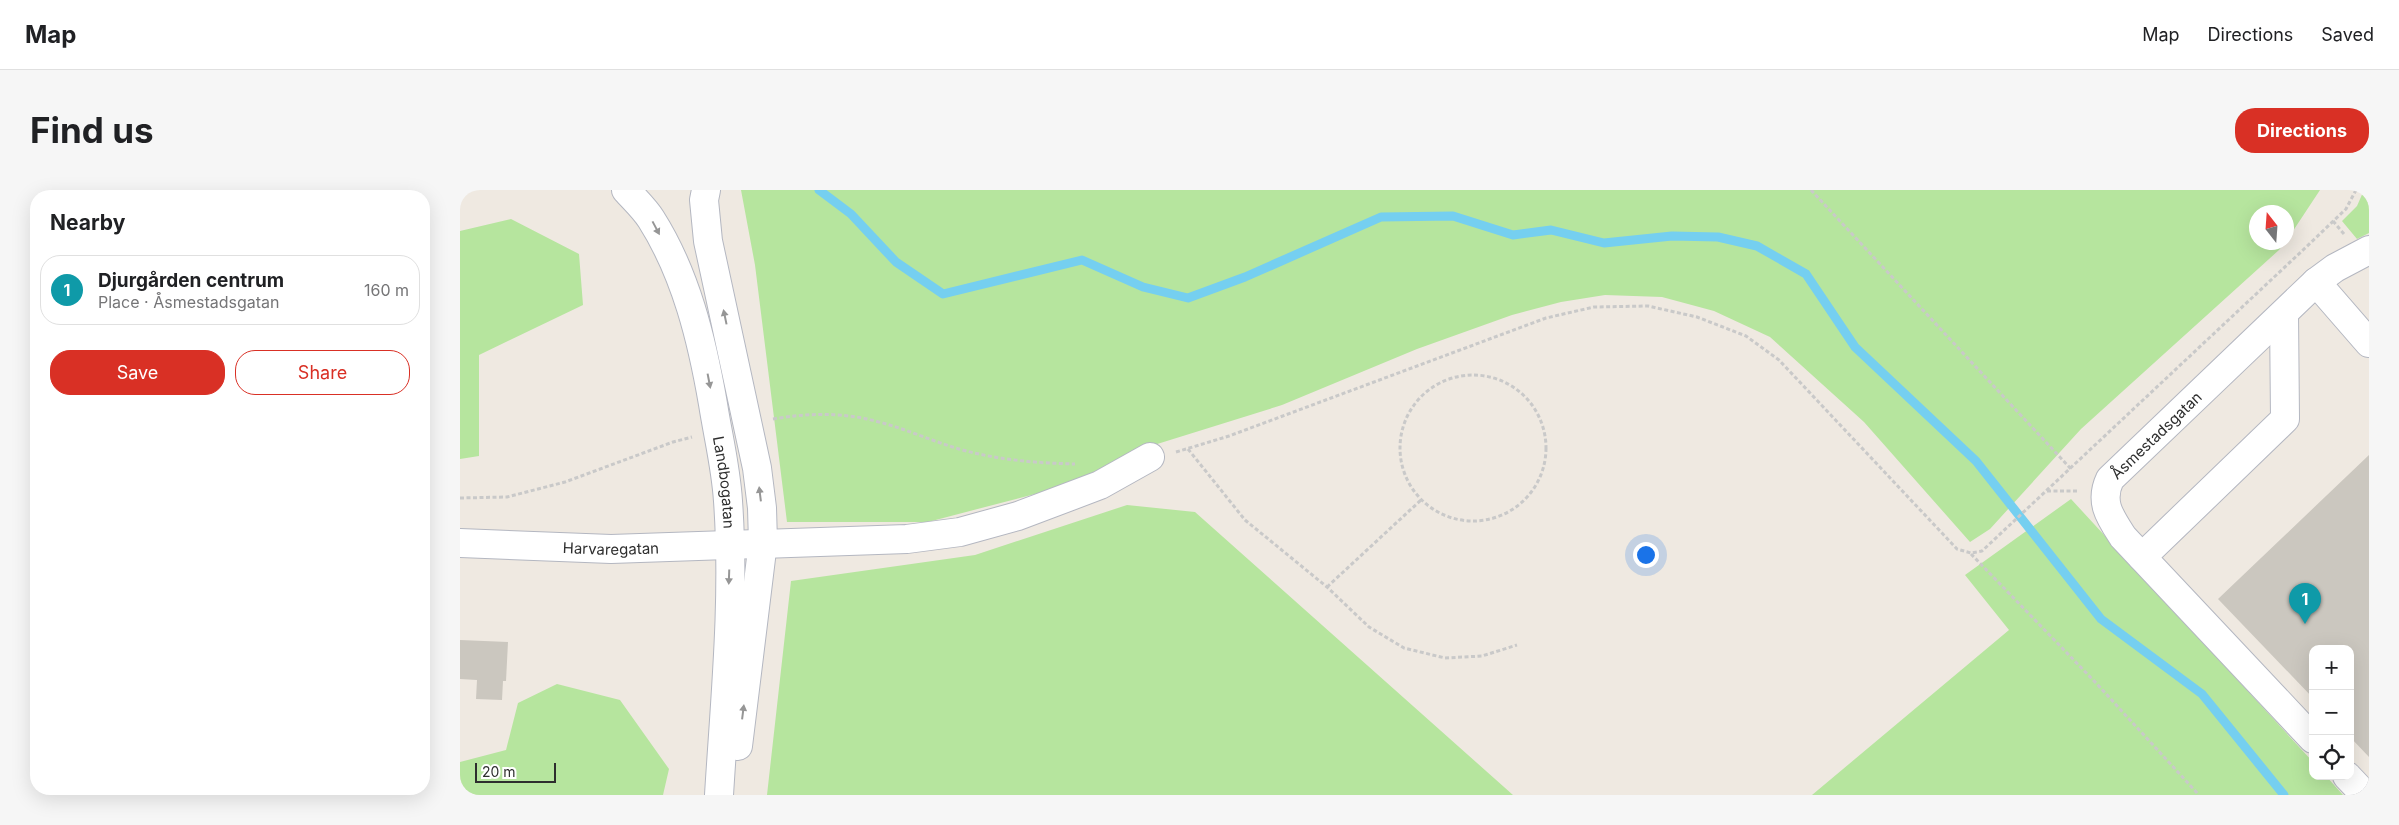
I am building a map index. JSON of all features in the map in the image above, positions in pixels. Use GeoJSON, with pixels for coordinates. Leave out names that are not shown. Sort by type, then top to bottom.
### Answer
{"type":"FeatureCollection","features":[{"type":"Feature","properties":{"kind":"street","name":"Landbogatan"},"geometry":{"type":"LineString","coordinates":[[626,190],[650,218],[673,261],[694,319],[709,380],[728,498],[730,544],[726,671],[719,795]]}},
{"type":"Feature","properties":{"kind":"street"},"geometry":{"type":"LineString","coordinates":[[706,190],[704,200],[708,241],[757,468],[762,508],[763,542],[739,742],[730,795]]}},
{"type":"Feature","properties":{"kind":"street","name":"Åsmestadsgatan"},"geometry":{"type":"LineString","coordinates":[[2309,735],[2142,557],[2113,522],[2104,492],[2110,478],[2316,282],[2335,268],[2369,250]]}},
{"type":"Feature","properties":{"kind":"street"},"geometry":{"type":"LineString","coordinates":[[2316,282],[2369,342]]}},
{"type":"Feature","properties":{"kind":"street"},"geometry":{"type":"LineString","coordinates":[[2142,557],[2285,419],[2284,314]]}},
{"type":"Feature","properties":{"kind":"street","name":"Harvaregatan"},"geometry":{"type":"LineString","coordinates":[[460,543],[611,549],[763,542],[847,542],[907,539],[960,532],[1018,516],[1100,485],[1150,457]]}},
{"type":"Feature","properties":{"kind":"street"},"geometry":{"type":"LineString","coordinates":[[2351,780],[2365,795]]}},
{"type":"Feature","properties":{"kind":"path"},"geometry":{"type":"LineString","coordinates":[[1811,190],[2071,469]]}},
{"type":"Feature","properties":{"kind":"path"},"geometry":{"type":"LineString","coordinates":[[1150,457],[1188,449],[1229,436],[1546,318],[1594,307],[1648,306],[1697,317],[1746,336],[1780,360],[1957,549],[1971,553],[1982,551],[2333,221],[2346,208],[2356,190]]}},
{"type":"Feature","properties":{"kind":"path"},"geometry":{"type":"LineString","coordinates":[[1465,375],[1488,376],[1510,384],[1529,399],[1541,419],[1547,442],[1547,450],[1545,465],[1536,487],[1521,505],[1495,518],[1481,522],[1459,521],[1438,514],[1421,500],[1407,481],[1400,459],[1400,435],[1408,413],[1423,394],[1442,381],[1465,375]]}},
{"type":"Feature","properties":{"kind":"path"},"geometry":{"type":"LineString","coordinates":[[766,421],[798,415],[830,414],[878,422],[959,449],[977,453],[1032,463],[1081,464]]}},
{"type":"Feature","properties":{"kind":"path"},"geometry":{"type":"LineString","coordinates":[[460,498],[507,497],[565,482],[673,442],[699,436]]}},
{"type":"Feature","properties":{"kind":"path"},"geometry":{"type":"LineString","coordinates":[[1188,449],[1245,520],[1327,587],[1369,627],[1404,648],[1445,658],[1482,656],[1517,645]]}},
{"type":"Feature","properties":{"kind":"path"},"geometry":{"type":"LineString","coordinates":[[2047,491],[2104,492]]}},
{"type":"Feature","properties":{"kind":"path"},"geometry":{"type":"LineString","coordinates":[[1327,587],[1421,500]]}},
{"type":"Feature","properties":{"kind":"path"},"geometry":{"type":"LineString","coordinates":[[1971,553],[2200,795]]}},
{"type":"Feature","properties":{"kind":"green space"},"geometry":{"type":"Polygon","coordinates":[[[741,190],[2320,190],[2294,229],[2294,205],[2249,205],[2249,250],[2279,250],[2081,429],[1990,529],[1970,542],[1864,422],[1770,337],[1714,311],[1662,297],[1605,295],[1561,302],[1512,315],[1417,349],[1282,405],[1154,445],[1088,480],[928,522],[787,522],[755,265],[741,190]]]}},
{"type":"Feature","properties":{"kind":"green space"},"geometry":{"type":"Polygon","coordinates":[[[2364,190],[2369,190],[2369,233],[2357,239],[2342,221],[2357,206],[2364,190]]]}},
{"type":"Feature","properties":{"kind":"green space"},"geometry":{"type":"Polygon","coordinates":[[[511,219],[579,254],[583,305],[479,355],[479,456],[460,459],[460,231],[511,219]]]}},
{"type":"Feature","properties":{"kind":"green space"},"geometry":{"type":"Polygon","coordinates":[[[2071,499],[2309,758],[2309,780],[2330,780],[2343,795],[1812,795],[2009,630],[1965,575],[2071,499]]]}},
{"type":"Feature","properties":{"kind":"green space"},"geometry":{"type":"Polygon","coordinates":[[[1127,505],[1195,512],[1513,795],[767,795],[791,581],[975,555],[1127,505]]]}},
{"type":"Feature","properties":{"kind":"green space"},"geometry":{"type":"Polygon","coordinates":[[[557,684],[620,700],[669,769],[663,795],[460,795],[460,762],[506,750],[518,703],[557,684]]]}},
{"type":"Feature","properties":{"kind":"building"},"geometry":{"type":"Polygon","coordinates":[[[2369,455],[2369,757],[2354,741],[2354,645],[2309,645],[2309,694],[2218,599],[2369,455]]]}},
{"type":"Feature","properties":{"kind":"building"},"geometry":{"type":"Polygon","coordinates":[[[460,640],[508,642],[506,681],[503,681],[502,700],[476,699],[477,680],[460,679],[460,640]]]}},
{"type":"Feature","properties":{"kind":"waterway"},"geometry":{"type":"LineString","coordinates":[[819,190],[851,214],[896,262],[943,294],[1082,260],[1143,287],[1188,298],[1245,277],[1381,217],[1453,216],[1513,235],[1551,230],[1604,243],[1672,236],[1718,237],[1757,246],[1806,274],[1855,347],[1976,461],[2101,619],[2202,694],[2284,795]]}},
{"type":"Feature","properties":{"kind":"place","name":"Djurgården centrum"},"geometry":{"type":"Point","coordinates":[2305,624]}}]}
